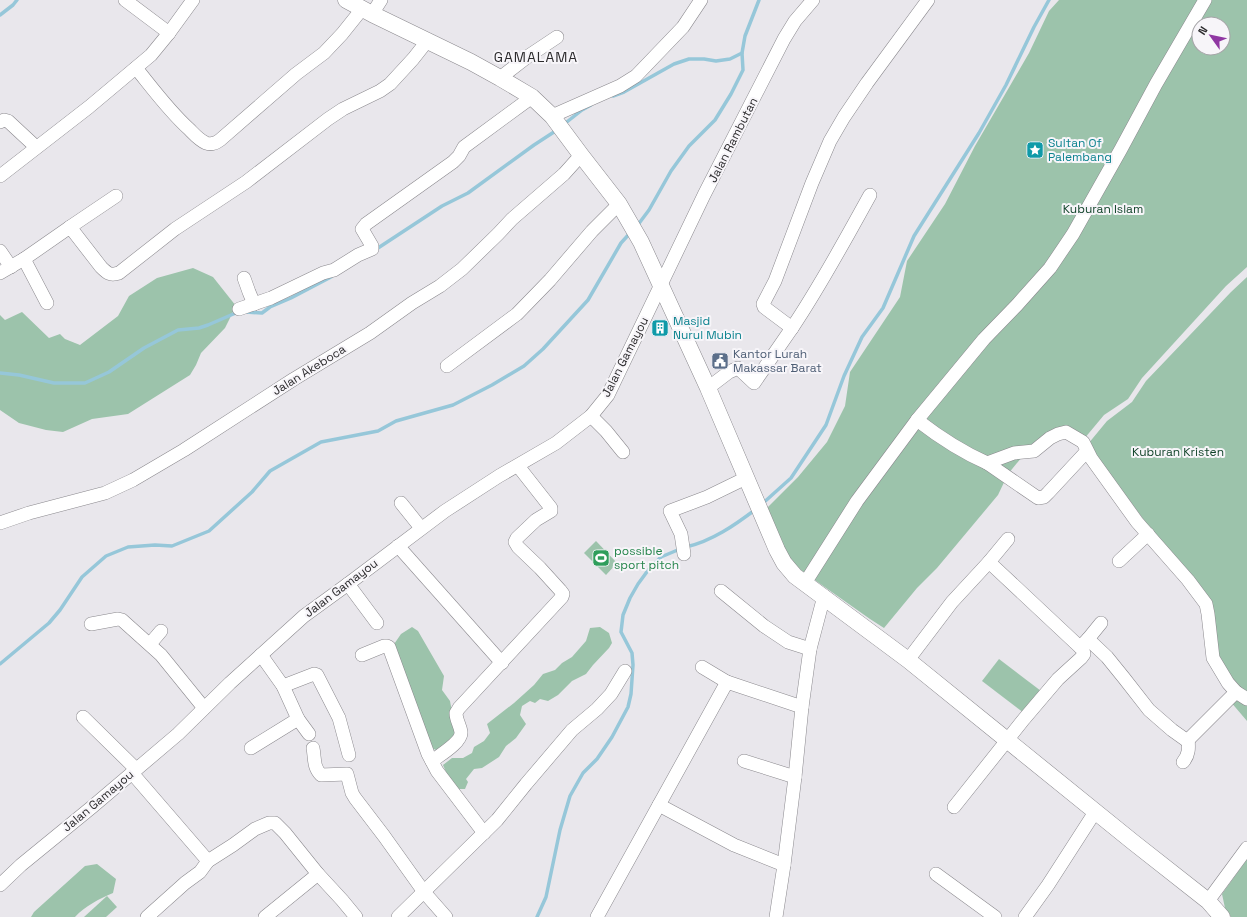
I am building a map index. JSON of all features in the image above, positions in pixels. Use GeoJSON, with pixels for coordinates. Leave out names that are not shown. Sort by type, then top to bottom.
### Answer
{"type":"FeatureCollection","features":[{"type":"Feature","properties":{"kind":"street"},"geometry":{"type":"LineString","coordinates":[[125,0],[169,33]]}},
{"type":"Feature","properties":{"kind":"street"},"geometry":{"type":"LineString","coordinates":[[0,176],[151,55],[169,33],[192,0]]}},
{"type":"Feature","properties":{"kind":"street"},"geometry":{"type":"LineString","coordinates":[[346,0],[367,12],[428,40],[500,78],[532,97],[558,124],[622,210],[641,242],[708,388],[764,521],[784,563],[796,576],[908,660],[1095,812],[1208,901],[1222,917]]}},
{"type":"Feature","properties":{"kind":"street"},"geometry":{"type":"LineString","coordinates":[[136,68],[185,126],[207,144],[214,144],[296,74],[324,53],[342,34],[382,0]]}},
{"type":"Feature","properties":{"kind":"street"},"geometry":{"type":"LineString","coordinates":[[558,124],[636,76],[683,27],[701,0]]}},
{"type":"Feature","properties":{"kind":"street","name":"Jalan Rambutan"},"geometry":{"type":"LineString","coordinates":[[661,285],[704,195],[784,39],[813,0]]}},
{"type":"Feature","properties":{"kind":"street"},"geometry":{"type":"LineString","coordinates":[[792,328],[763,306],[763,304],[775,281],[812,183],[830,141],[866,82],[928,0]]}},
{"type":"Feature","properties":{"kind":"street"},"geometry":{"type":"LineString","coordinates":[[805,583],[857,501],[917,420],[984,339],[1021,301],[1054,262],[1073,234],[1156,84],[1205,0]]}},
{"type":"Feature","properties":{"kind":"street"},"geometry":{"type":"LineString","coordinates":[[500,78],[527,57],[557,37]]}},
{"type":"Feature","properties":{"kind":"street"},"geometry":{"type":"LineString","coordinates":[[70,227],[105,272],[111,275],[119,273],[176,229],[246,182],[328,119],[343,109],[380,91],[390,84],[428,40]]}},
{"type":"Feature","properties":{"kind":"street"},"geometry":{"type":"LineString","coordinates":[[239,309],[285,292],[323,273],[334,270],[358,255],[372,249],[372,246],[362,229],[366,224],[453,162],[459,156],[464,147],[532,97]]}},
{"type":"Feature","properties":{"kind":"street"},"geometry":{"type":"LineString","coordinates":[[0,122],[4,120],[8,121],[36,147]]}},
{"type":"Feature","properties":{"kind":"street","name":"Jalan Akeboca"},"geometry":{"type":"LineString","coordinates":[[1,519],[29,513],[105,492],[133,480],[184,450],[294,379],[370,333],[412,303],[440,286],[462,269],[512,219],[564,174],[581,155]]}},
{"type":"Feature","properties":{"kind":"street"},"geometry":{"type":"LineString","coordinates":[[708,388],[729,372],[738,368],[754,383],[824,278],[870,195]]}},
{"type":"Feature","properties":{"kind":"street"},"geometry":{"type":"LineString","coordinates":[[0,251],[6,270],[116,196]]}},
{"type":"Feature","properties":{"kind":"street"},"geometry":{"type":"LineString","coordinates":[[447,366],[517,314],[550,280],[592,231],[622,210]]}},
{"type":"Feature","properties":{"kind":"street"},"geometry":{"type":"LineString","coordinates":[[24,259],[47,303]]}},
{"type":"Feature","properties":{"kind":"street"},"geometry":{"type":"LineString","coordinates":[[244,278],[254,304]]}},
{"type":"Feature","properties":{"kind":"street","name":"Jalan Gamayou"},"geometry":{"type":"LineString","coordinates":[[0,885],[21,865],[178,734],[204,708],[304,616],[421,528],[470,494],[556,443],[592,416],[608,395],[661,285]]}},
{"type":"Feature","properties":{"kind":"street"},"geometry":{"type":"LineString","coordinates":[[592,416],[623,452]]}},
{"type":"Feature","properties":{"kind":"street"},"geometry":{"type":"LineString","coordinates":[[917,420],[944,439],[987,463],[1038,498],[1041,498],[1048,493],[1087,451]]}},
{"type":"Feature","properties":{"kind":"street"},"geometry":{"type":"LineString","coordinates":[[987,463],[1014,453],[1034,451],[1050,438],[1066,432],[1083,442],[1087,451],[1106,480],[1137,522],[1188,580],[1206,604],[1213,658],[1221,673],[1242,696],[1188,739]]}},
{"type":"Feature","properties":{"kind":"street"},"geometry":{"type":"LineString","coordinates":[[432,761],[457,742],[461,737],[461,731],[456,713],[562,597],[562,594],[540,568],[518,548],[515,542],[517,538],[536,520],[551,511],[551,508],[518,466]]}},
{"type":"Feature","properties":{"kind":"street"},"geometry":{"type":"LineString","coordinates":[[684,554],[681,534],[670,511],[707,497],[746,478]]}},
{"type":"Feature","properties":{"kind":"street"},"geometry":{"type":"LineString","coordinates":[[401,503],[421,528]]}},
{"type":"Feature","properties":{"kind":"street"},"geometry":{"type":"LineString","coordinates":[[1118,561],[1148,534]]}},
{"type":"Feature","properties":{"kind":"street"},"geometry":{"type":"LineString","coordinates":[[908,660],[952,602],[990,562],[1008,539]]}},
{"type":"Feature","properties":{"kind":"street"},"geometry":{"type":"LineString","coordinates":[[398,546],[502,663]]}},
{"type":"Feature","properties":{"kind":"street"},"geometry":{"type":"LineString","coordinates":[[990,562],[1084,643],[1107,657],[1149,710],[1183,738],[1188,739]]}},
{"type":"Feature","properties":{"kind":"street"},"geometry":{"type":"LineString","coordinates":[[348,584],[377,623]]}},
{"type":"Feature","properties":{"kind":"street"},"geometry":{"type":"LineString","coordinates":[[721,591],[764,626],[788,642],[810,649]]}},
{"type":"Feature","properties":{"kind":"street"},"geometry":{"type":"LineString","coordinates":[[776,917],[784,865],[810,649],[824,596]]}},
{"type":"Feature","properties":{"kind":"street"},"geometry":{"type":"LineString","coordinates":[[91,624],[118,619],[126,623],[150,644],[204,708]]}},
{"type":"Feature","properties":{"kind":"street"},"geometry":{"type":"LineString","coordinates":[[954,807],[1006,740],[1058,679],[1081,658],[1084,653],[1084,643],[1101,623]]}},
{"type":"Feature","properties":{"kind":"street"},"geometry":{"type":"LineString","coordinates":[[150,644],[161,631]]}},
{"type":"Feature","properties":{"kind":"street"},"geometry":{"type":"LineString","coordinates":[[362,655],[384,646],[389,647],[428,754],[437,771],[484,833]]}},
{"type":"Feature","properties":{"kind":"street"},"geometry":{"type":"LineString","coordinates":[[261,655],[283,686],[298,719],[310,734]]}},
{"type":"Feature","properties":{"kind":"street"},"geometry":{"type":"LineString","coordinates":[[702,667],[727,682],[802,706]]}},
{"type":"Feature","properties":{"kind":"street"},"geometry":{"type":"LineString","coordinates":[[398,917],[497,820],[572,730],[597,710],[611,694],[625,671]]}},
{"type":"Feature","properties":{"kind":"street"},"geometry":{"type":"LineString","coordinates":[[283,686],[314,674],[317,675],[339,718],[349,755]]}},
{"type":"Feature","properties":{"kind":"street"},"geometry":{"type":"LineString","coordinates":[[597,917],[727,682]]}},
{"type":"Feature","properties":{"kind":"street"},"geometry":{"type":"LineString","coordinates":[[84,717],[134,771],[208,861]]}},
{"type":"Feature","properties":{"kind":"street"},"geometry":{"type":"LineString","coordinates":[[251,748],[298,719]]}},
{"type":"Feature","properties":{"kind":"street"},"geometry":{"type":"LineString","coordinates":[[1183,762],[1187,758],[1189,749],[1188,739]]}},
{"type":"Feature","properties":{"kind":"street"},"geometry":{"type":"LineString","coordinates":[[313,748],[314,763],[320,775],[347,774],[352,793],[424,892],[446,917]]}},
{"type":"Feature","properties":{"kind":"street"},"geometry":{"type":"LineString","coordinates":[[744,761],[795,777]]}},
{"type":"Feature","properties":{"kind":"street"},"geometry":{"type":"LineString","coordinates":[[659,805],[734,845],[784,865]]}},
{"type":"Feature","properties":{"kind":"street"},"geometry":{"type":"LineString","coordinates":[[1025,917],[1048,885],[1095,812]]}},
{"type":"Feature","properties":{"kind":"street"},"geometry":{"type":"LineString","coordinates":[[147,917],[185,883],[200,872],[208,861],[255,829],[269,823],[275,823],[278,826],[356,917]]}},
{"type":"Feature","properties":{"kind":"street"},"geometry":{"type":"LineString","coordinates":[[1208,901],[1247,848]]}},
{"type":"Feature","properties":{"kind":"street"},"geometry":{"type":"LineString","coordinates":[[265,917],[318,874]]}},
{"type":"Feature","properties":{"kind":"street"},"geometry":{"type":"LineString","coordinates":[[936,874],[996,917]]}},
{"type":"Feature","properties":{"kind":"green space","name":"Kuburan Islam"},"geometry":{"type":"Polygon","coordinates":[[[1059,0],[1247,0],[1247,267],[1226,286],[1142,378],[1128,399],[1104,415],[1084,439],[1069,430],[1022,457],[1008,474],[998,495],[884,628],[802,571],[791,560],[784,550],[767,508],[798,477],[827,442],[845,406],[850,372],[900,297],[907,261],[945,204],[975,146],[1029,53],[1049,11],[1059,0]]]}},
{"type":"Feature","properties":{"kind":"green space"},"geometry":{"type":"Polygon","coordinates":[[[193,268],[213,277],[236,306],[225,328],[201,353],[190,375],[128,414],[92,419],[63,432],[46,430],[19,423],[0,410],[0,315],[5,320],[22,312],[49,338],[60,334],[65,339],[80,345],[118,316],[129,296],[157,278],[193,268]]]}},
{"type":"Feature","properties":{"kind":"green space","name":"Kuburan Kristen"},"geometry":{"type":"Polygon","coordinates":[[[1247,277],[1247,721],[1230,701],[1239,689],[1217,660],[1213,610],[1152,531],[1088,444],[1107,421],[1132,402],[1146,381],[1247,277]]]}},
{"type":"Feature","properties":{"kind":"green space","name":"possible sport pitch"},"geometry":{"type":"Polygon","coordinates":[[[596,541],[617,563],[606,575],[584,553],[596,541]]]}},
{"type":"Feature","properties":{"kind":"green space"},"geometry":{"type":"Polygon","coordinates":[[[412,627],[418,631],[444,676],[442,690],[450,701],[455,736],[444,749],[436,750],[425,745],[388,653],[401,634],[412,627]]]}},
{"type":"Feature","properties":{"kind":"green space"},"geometry":{"type":"Polygon","coordinates":[[[600,627],[609,633],[612,643],[609,648],[586,674],[572,681],[558,695],[548,701],[540,699],[535,703],[530,701],[522,706],[520,715],[526,724],[516,738],[506,746],[499,757],[482,768],[474,769],[466,779],[468,782],[465,789],[458,789],[449,779],[443,765],[452,758],[463,758],[472,753],[474,747],[484,741],[490,733],[487,724],[514,703],[534,685],[543,674],[555,670],[562,663],[572,657],[586,641],[590,628],[600,627]]]}},
{"type":"Feature","properties":{"kind":"green space"},"geometry":{"type":"Polygon","coordinates":[[[999,659],[1041,691],[1024,713],[982,681],[999,659]]]}},
{"type":"Feature","properties":{"kind":"green space"},"geometry":{"type":"Polygon","coordinates":[[[1247,859],[1247,917],[1231,917],[1225,908],[1222,894],[1247,859]]]}},
{"type":"Feature","properties":{"kind":"green space"},"geometry":{"type":"Polygon","coordinates":[[[97,864],[116,879],[113,893],[92,903],[75,917],[31,917],[34,912],[85,866],[97,864]]]}},
{"type":"Feature","properties":{"kind":"green space"},"geometry":{"type":"Polygon","coordinates":[[[107,896],[117,907],[106,917],[84,917],[107,896]]]}},
{"type":"Feature","properties":{"kind":"waterway"},"geometry":{"type":"LineString","coordinates":[[0,15],[17,0]]}},
{"type":"Feature","properties":{"kind":"waterway"},"geometry":{"type":"LineString","coordinates":[[613,96],[624,92],[674,64],[689,59],[716,61],[730,59],[742,53],[745,36],[759,0]]}},
{"type":"Feature","properties":{"kind":"waterway"},"geometry":{"type":"LineString","coordinates":[[762,504],[791,478],[826,425],[844,376],[862,337],[883,308],[914,236],[979,133],[1006,85],[1049,0]]}},
{"type":"Feature","properties":{"kind":"waterway"},"geometry":{"type":"LineString","coordinates":[[637,226],[649,210],[671,171],[689,146],[715,120],[731,94],[743,70],[742,53]]}},
{"type":"Feature","properties":{"kind":"waterway"},"geometry":{"type":"LineString","coordinates":[[563,125],[591,105]]}},
{"type":"Feature","properties":{"kind":"waterway"},"geometry":{"type":"LineString","coordinates":[[375,250],[442,206],[468,193],[557,130]]}},
{"type":"Feature","properties":{"kind":"waterway"},"geometry":{"type":"LineString","coordinates":[[0,664],[49,623],[60,610],[82,577],[106,556],[128,547],[155,545],[172,546],[209,531],[252,492],[270,471],[321,442],[378,431],[396,421],[453,405],[492,385],[524,366],[543,349],[588,300],[621,243],[631,232]]}},
{"type":"Feature","properties":{"kind":"waterway"},"geometry":{"type":"LineString","coordinates":[[246,312],[262,313],[270,307],[331,277]]}},
{"type":"Feature","properties":{"kind":"waterway"},"geometry":{"type":"LineString","coordinates":[[0,373],[19,375],[54,383],[85,383],[109,372],[144,348],[178,330],[199,328],[238,312]]}},
{"type":"Feature","properties":{"kind":"waterway"},"geometry":{"type":"LineString","coordinates":[[686,547],[714,537],[756,509]]}},
{"type":"Feature","properties":{"kind":"waterway"},"geometry":{"type":"LineString","coordinates":[[537,917],[546,897],[560,830],[570,796],[583,773],[597,759],[612,737],[628,707],[631,694],[633,665],[632,653],[621,632],[623,615],[630,598],[649,569],[661,557],[680,549]]}},
{"type":"Feature","properties":{"kind":"place","name":"Sultan Of Palembang"},"geometry":{"type":"Point","coordinates":[1035,150]}},
{"type":"Feature","properties":{"kind":"place","name":"Masjid Nurul Mubin"},"geometry":{"type":"Point","coordinates":[660,328]}},
{"type":"Feature","properties":{"kind":"place","name":"Kantor Lurah Makassar Barat"},"geometry":{"type":"Point","coordinates":[720,361]}},
{"type":"Feature","properties":{"kind":"place","name":"possible sport pitch"},"geometry":{"type":"Point","coordinates":[601,558]}},
{"type":"Feature","properties":{"kind":"district","name":"GAMALAMA"},"geometry":{"type":"Point","coordinates":[536,57]}}]}
